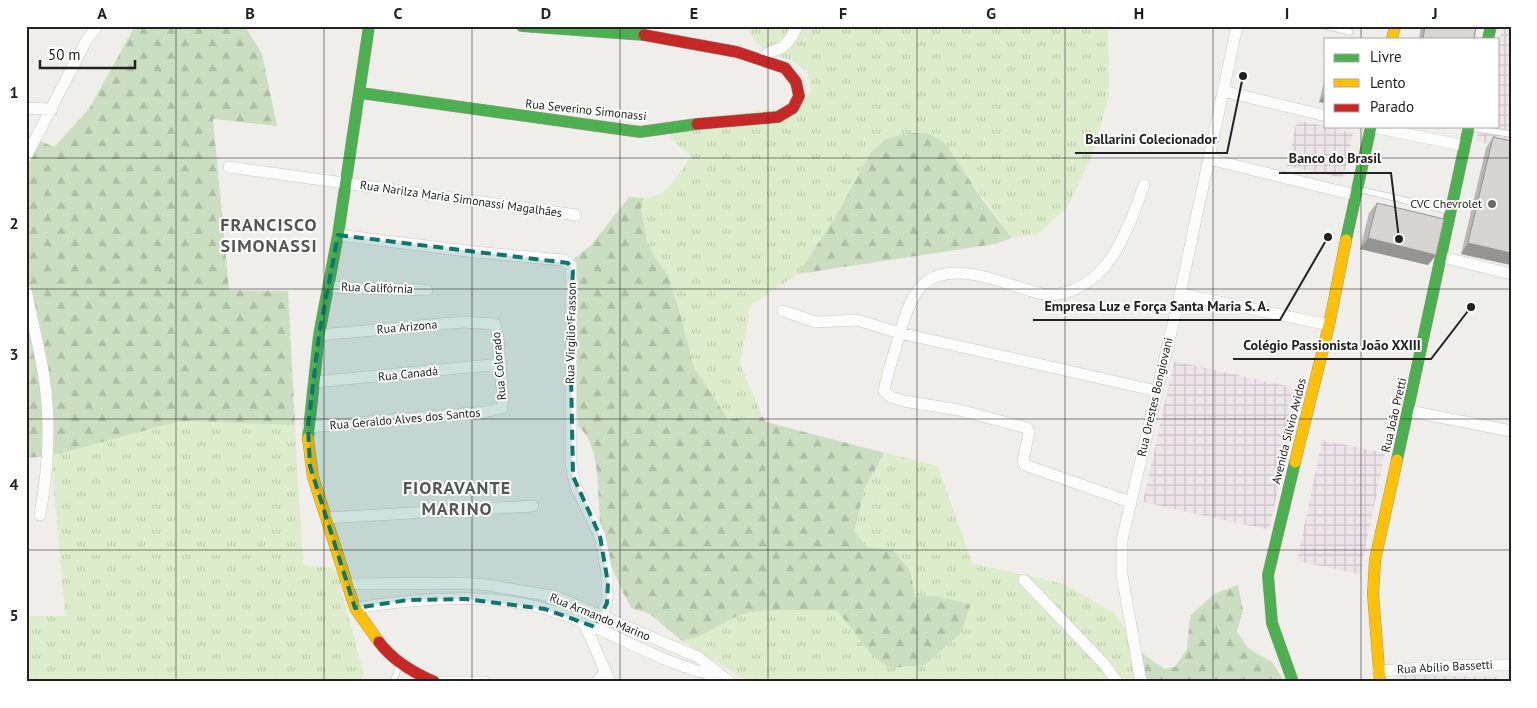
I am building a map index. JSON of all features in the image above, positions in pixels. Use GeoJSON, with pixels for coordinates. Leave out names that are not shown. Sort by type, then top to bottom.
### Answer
{"type":"FeatureCollection","features":[{"type":"Feature","properties":{"kind":"street"},"geometry":{"type":"LineString","coordinates":[[26,157],[96,26]]}},
{"type":"Feature","properties":{"kind":"street"},"geometry":{"type":"LineString","coordinates":[[369,26],[361,92],[338,235],[319,335],[308,427],[310,466],[355,608],[385,650],[400,664],[435,682]]}},
{"type":"Feature","properties":{"kind":"street"},"geometry":{"type":"LineString","coordinates":[[522,26],[656,36],[737,52],[761,60],[767,52],[780,48],[791,39],[797,26]]}},
{"type":"Feature","properties":{"kind":"street","name":"Rua Orestes Bongiovani"},"geometry":{"type":"LineString","coordinates":[[1141,682],[1120,558],[1130,502],[1180,294],[1237,26]]}},
{"type":"Feature","properties":{"kind":"street","name":"Rua Severino Simonassi"},"geometry":{"type":"LineString","coordinates":[[361,92],[640,132],[682,125],[778,118],[794,110],[799,98],[796,81],[791,73],[785,68],[761,60]]}},
{"type":"Feature","properties":{"kind":"street"},"geometry":{"type":"LineString","coordinates":[[1223,91],[1324,116]]}},
{"type":"Feature","properties":{"kind":"street"},"geometry":{"type":"LineString","coordinates":[[26,108],[52,110]]}},
{"type":"Feature","properties":{"kind":"street","name":"Avenida Sílvio Avidos"},"geometry":{"type":"LineString","coordinates":[[1293,682],[1272,623],[1268,575],[1329,326],[1371,128]]}},
{"type":"Feature","properties":{"kind":"street"},"geometry":{"type":"LineString","coordinates":[[1380,128],[1465,146]]}},
{"type":"Feature","properties":{"kind":"street","name":"Rua João Pretti"},"geometry":{"type":"LineString","coordinates":[[1380,676],[1373,602],[1375,560],[1409,411],[1469,128]]}},
{"type":"Feature","properties":{"kind":"street"},"geometry":{"type":"LineString","coordinates":[[1209,159],[1356,192]]}},
{"type":"Feature","properties":{"kind":"street","name":"Rua Narilza Maria Simonassi Magalhães"},"geometry":{"type":"LineString","coordinates":[[229,167],[576,215]]}},
{"type":"Feature","properties":{"kind":"street"},"geometry":{"type":"LineString","coordinates":[[1130,502],[1025,465],[1023,461],[1029,432],[1027,428],[959,410],[904,400],[886,394],[885,386],[912,297],[934,277],[944,274],[982,276],[1047,294],[1058,294],[1080,287],[1106,263],[1121,245],[1144,185]]}},
{"type":"Feature","properties":{"kind":"street","name":"Rua Virgílio Frasson"},"geometry":{"type":"LineString","coordinates":[[338,235],[475,252],[562,260],[571,265],[571,464],[575,485],[600,536],[608,593],[601,615],[590,625]]}},
{"type":"Feature","properties":{"kind":"street"},"geometry":{"type":"LineString","coordinates":[[1442,257],[1511,274]]}},
{"type":"Feature","properties":{"kind":"street","name":"Rua Califórnia"},"geometry":{"type":"LineString","coordinates":[[328,287],[426,290]]}},
{"type":"Feature","properties":{"kind":"street"},"geometry":{"type":"LineString","coordinates":[[26,290],[45,382],[48,412],[46,477],[40,514]]}},
{"type":"Feature","properties":{"kind":"street"},"geometry":{"type":"LineString","coordinates":[[1180,294],[1329,326]]}},
{"type":"Feature","properties":{"kind":"street"},"geometry":{"type":"LineString","coordinates":[[783,311],[816,322],[857,320],[900,333],[1157,391]]}},
{"type":"Feature","properties":{"kind":"street","name":"Rua Arizona"},"geometry":{"type":"LineString","coordinates":[[319,335],[463,322],[494,324]]}},
{"type":"Feature","properties":{"kind":"street","name":"Rua Colorado"},"geometry":{"type":"LineString","coordinates":[[494,324],[497,327],[501,364],[502,408]]}},
{"type":"Feature","properties":{"kind":"street","name":"Rua Canadá"},"geometry":{"type":"LineString","coordinates":[[314,382],[501,364]]}},
{"type":"Feature","properties":{"kind":"street","name":"Rua Geraldo Alves dos Santos"},"geometry":{"type":"LineString","coordinates":[[308,427],[468,414],[502,408]]}},
{"type":"Feature","properties":{"kind":"street"},"geometry":{"type":"LineString","coordinates":[[1409,411],[1511,431]]}},
{"type":"Feature","properties":{"kind":"street"},"geometry":{"type":"LineString","coordinates":[[326,518],[533,506]]}},
{"type":"Feature","properties":{"kind":"street"},"geometry":{"type":"LineString","coordinates":[[1024,580],[1105,665],[1117,682]]}},
{"type":"Feature","properties":{"kind":"street","name":"Rua Armando Marino"},"geometry":{"type":"LineString","coordinates":[[347,584],[463,583],[488,585],[557,597],[698,657],[726,680]]}},
{"type":"Feature","properties":{"kind":"street","name":"Rua Armando Marino"},"geometry":{"type":"LineString","coordinates":[[355,608],[408,600],[466,599],[545,609],[590,625],[697,677],[726,680]]}},
{"type":"Feature","properties":{"kind":"street"},"geometry":{"type":"LineString","coordinates":[[590,625],[608,676],[598,682]]}},
{"type":"Feature","properties":{"kind":"street"},"geometry":{"type":"LineString","coordinates":[[697,677],[698,657]]}},
{"type":"Feature","properties":{"kind":"street","name":"Rua Abílio Bassetti"},"geometry":{"type":"LineString","coordinates":[[1380,676],[1466,665],[1511,665]]}},
{"type":"Feature","properties":{"kind":"street"},"geometry":{"type":"LineString","coordinates":[[440,682],[485,682]]}},
{"type":"Feature","properties":{"kind":"lane"},"geometry":{"type":"LineString","coordinates":[[1326,26],[1350,32]]}},
{"type":"Feature","properties":{"kind":"lane"},"geometry":{"type":"LineString","coordinates":[[1475,128],[1511,134]]}},
{"type":"Feature","properties":{"kind":"lane"},"geometry":{"type":"LineString","coordinates":[[1356,192],[1452,211]]}},
{"type":"Feature","properties":{"kind":"lane"},"geometry":{"type":"LineString","coordinates":[[393,682],[400,664]]}},
{"type":"Feature","properties":{"kind":"highlighted area"},"geometry":{"type":"Polygon","coordinates":[[[338,235],[568,263],[573,271],[570,322],[573,476],[600,536],[608,583],[607,603],[595,627],[545,609],[466,599],[408,600],[355,608],[310,466],[308,427],[319,335],[338,235]]]}},
{"type":"Feature","properties":{"kind":"shaded area"},"geometry":{"type":"Polygon","coordinates":[[[1503,26],[1511,26],[1511,149],[1476,141],[1479,128],[1500,128],[1500,38],[1503,26]]]}},
{"type":"Feature","properties":{"kind":"shaded area"},"geometry":{"type":"Polygon","coordinates":[[[1297,120],[1324,126],[1324,128],[1353,133],[1343,178],[1287,166],[1297,120]]]}},
{"type":"Feature","properties":{"kind":"shaded area"},"geometry":{"type":"Polygon","coordinates":[[[1174,361],[1300,389],[1269,530],[1143,502],[1174,361]]]}},
{"type":"Feature","properties":{"kind":"shaded area"},"geometry":{"type":"Polygon","coordinates":[[[1322,440],[1385,453],[1360,574],[1297,561],[1322,440]]]}},
{"type":"Feature","properties":{"kind":"shaded area"},"geometry":{"type":"Polygon","coordinates":[[[1399,675],[1499,677],[1498,682],[1393,682],[1399,675]]]}},
{"type":"Feature","properties":{"kind":"green space"},"geometry":{"type":"Polygon","coordinates":[[[135,26],[245,26],[262,54],[277,126],[213,119],[229,290],[288,291],[295,425],[180,421],[51,456],[26,458],[26,159],[40,141],[54,147],[89,109],[135,26]]]}},
{"type":"Feature","properties":{"kind":"green space"},"geometry":{"type":"Polygon","coordinates":[[[746,26],[1108,26],[1109,95],[1092,155],[1068,206],[1038,234],[1012,238],[965,173],[907,133],[886,139],[870,153],[837,214],[798,274],[751,305],[740,364],[763,417],[728,419],[694,367],[668,276],[648,246],[641,208],[644,198],[660,194],[672,183],[691,156],[669,137],[687,119],[795,107],[811,91],[807,71],[791,60],[772,55],[755,42],[746,26]]]}},
{"type":"Feature","properties":{"kind":"green space"},"geometry":{"type":"Polygon","coordinates":[[[907,133],[927,133],[945,143],[984,202],[1012,238],[995,244],[798,274],[837,214],[870,153],[886,139],[907,133]]]}},
{"type":"Feature","properties":{"kind":"green space"},"geometry":{"type":"Polygon","coordinates":[[[629,197],[644,198],[641,208],[648,246],[668,276],[694,367],[728,419],[763,417],[766,422],[885,453],[865,487],[854,532],[867,547],[893,550],[910,570],[915,597],[935,596],[970,604],[962,632],[925,665],[889,668],[871,654],[837,610],[749,612],[735,617],[700,636],[682,641],[650,614],[631,608],[614,573],[604,545],[600,523],[596,463],[586,436],[578,426],[568,264],[592,244],[629,197]]]}},
{"type":"Feature","properties":{"kind":"green space"},"geometry":{"type":"Polygon","coordinates":[[[180,421],[295,425],[303,565],[339,569],[342,593],[364,674],[362,682],[26,682],[26,616],[65,616],[51,456],[180,421]]]}},
{"type":"Feature","properties":{"kind":"green space"},"geometry":{"type":"Polygon","coordinates":[[[886,453],[938,466],[972,563],[1064,584],[1114,613],[1138,646],[1139,682],[750,682],[682,641],[700,636],[735,617],[749,612],[837,610],[871,654],[889,668],[925,665],[962,632],[969,604],[935,596],[915,597],[909,570],[893,550],[867,547],[854,532],[865,487],[886,453]]]}},
{"type":"Feature","properties":{"kind":"green space"},"geometry":{"type":"Polygon","coordinates":[[[1238,585],[1243,611],[1237,632],[1248,648],[1272,662],[1285,682],[1139,682],[1138,646],[1144,655],[1165,669],[1175,667],[1187,649],[1190,616],[1214,594],[1238,585]]]}},
{"type":"Feature","properties":{"kind":"building"},"geometry":{"type":"Polygon","coordinates":[[[1425,26],[1476,26],[1474,38],[1423,38],[1425,26]]]}},
{"type":"Feature","properties":{"kind":"building","name":"CVC Chevrolet"},"geometry":{"type":"Polygon","coordinates":[[[1493,137],[1511,141],[1511,253],[1468,243],[1493,137]]]}},
{"type":"Feature","properties":{"kind":"building"},"geometry":{"type":"Polygon","coordinates":[[[1377,203],[1444,219],[1436,255],[1368,238],[1377,203]]]}},
{"type":"Feature","properties":{"kind":"traffic: fast"},"geometry":{"type":"LineString","coordinates":[[308,438],[319,335],[338,235],[369,26]]}},
{"type":"Feature","properties":{"kind":"traffic: fast"},"geometry":{"type":"LineString","coordinates":[[522,26],[644,35]]}},
{"type":"Feature","properties":{"kind":"traffic: fast"},"geometry":{"type":"LineString","coordinates":[[1488,38],[1491,26]]}},
{"type":"Feature","properties":{"kind":"traffic: fast"},"geometry":{"type":"LineString","coordinates":[[361,93],[640,132],[697,124]]}},
{"type":"Feature","properties":{"kind":"traffic: fast"},"geometry":{"type":"LineString","coordinates":[[1346,240],[1371,128]]}},
{"type":"Feature","properties":{"kind":"traffic: fast"},"geometry":{"type":"LineString","coordinates":[[1397,460],[1469,128]]}},
{"type":"Feature","properties":{"kind":"traffic: fast"},"geometry":{"type":"LineString","coordinates":[[1293,682],[1272,623],[1268,575],[1295,462]]}},
{"type":"Feature","properties":{"kind":"traffic: slow"},"geometry":{"type":"LineString","coordinates":[[1392,38],[1395,26]]}},
{"type":"Feature","properties":{"kind":"traffic: slow"},"geometry":{"type":"LineString","coordinates":[[1295,462],[1329,325],[1346,240]]}},
{"type":"Feature","properties":{"kind":"traffic: slow"},"geometry":{"type":"LineString","coordinates":[[308,438],[313,477],[355,608],[379,642]]}},
{"type":"Feature","properties":{"kind":"traffic: slow"},"geometry":{"type":"LineString","coordinates":[[1380,682],[1373,594],[1375,560],[1397,460]]}},
{"type":"Feature","properties":{"kind":"traffic: jam"},"geometry":{"type":"LineString","coordinates":[[644,35],[737,52],[785,68],[796,82],[799,96],[793,108],[778,117],[697,124]]}},
{"type":"Feature","properties":{"kind":"traffic: jam"},"geometry":{"type":"LineString","coordinates":[[379,642],[404,666],[435,682]]}},
{"type":"Feature","properties":{"kind":"place","name":"Ballarini Colecionador"},"geometry":{"type":"Point","coordinates":[1243,76]}},
{"type":"Feature","properties":{"kind":"place","name":"CVC Chevrolet"},"geometry":{"type":"Point","coordinates":[1492,204]}},
{"type":"Feature","properties":{"kind":"place","name":"Empresa Luz e Força Santa Maria S. A."},"geometry":{"type":"Point","coordinates":[1328,237]}},
{"type":"Feature","properties":{"kind":"place","name":"Banco do Brasil"},"geometry":{"type":"Point","coordinates":[1399,239]}},
{"type":"Feature","properties":{"kind":"place","name":"Colégio Passionista João XXIII"},"geometry":{"type":"Point","coordinates":[1471,307]}},
{"type":"Feature","properties":{"kind":"district","name":"FRANCISCO SIMONASSI"},"geometry":{"type":"Point","coordinates":[269,235]}},
{"type":"Feature","properties":{"kind":"district","name":"FIORAVANTE MARINO"},"geometry":{"type":"Point","coordinates":[457,498]}}]}
